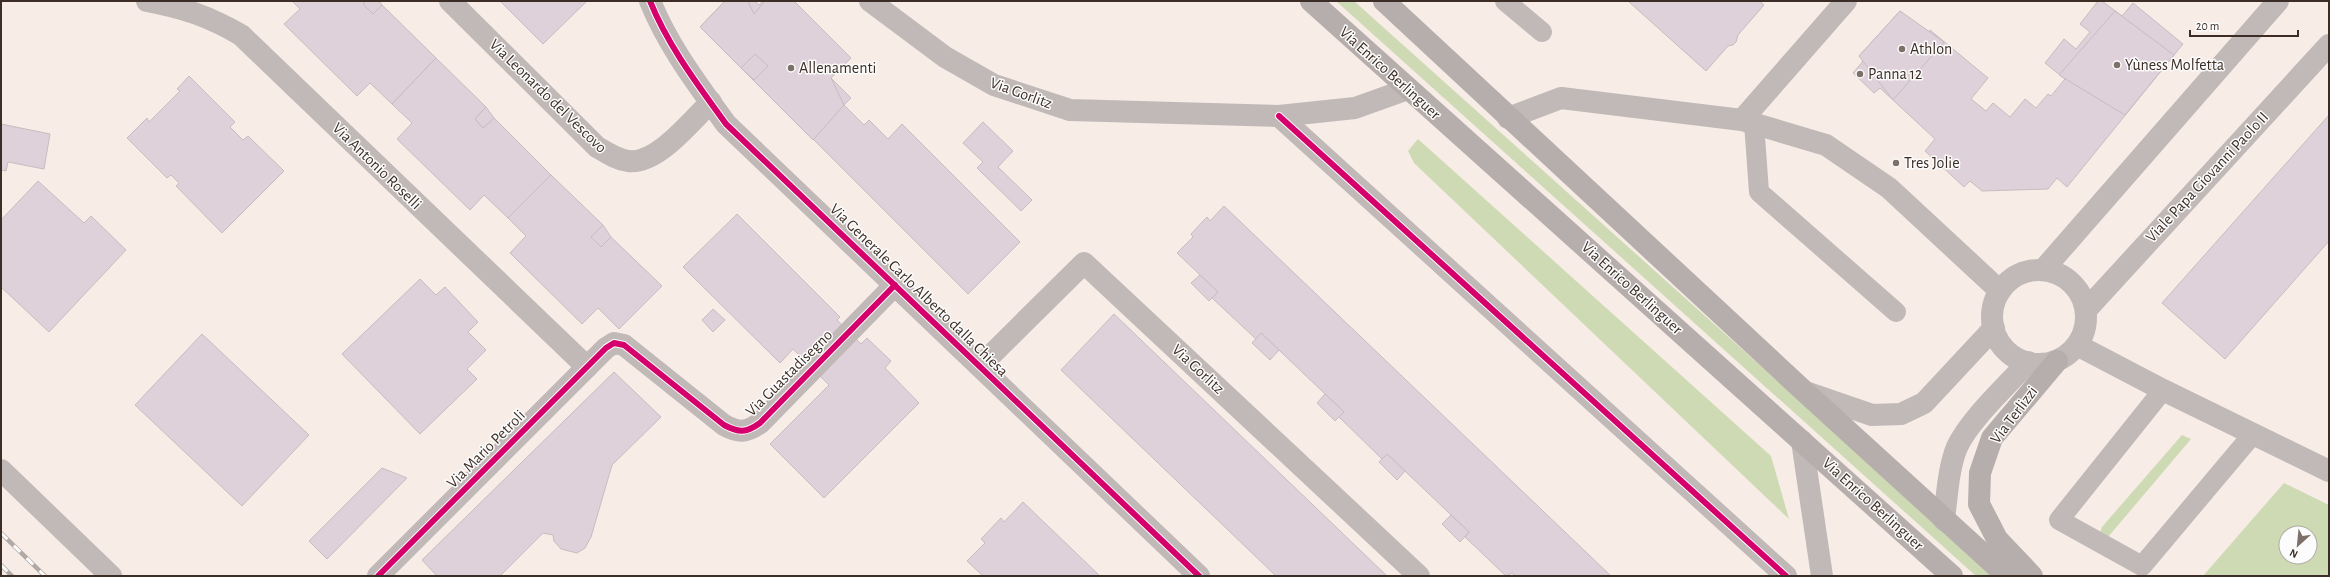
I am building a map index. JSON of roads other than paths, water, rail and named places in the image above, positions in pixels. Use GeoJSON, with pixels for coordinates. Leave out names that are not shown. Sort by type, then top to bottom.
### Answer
{"type":"FeatureCollection","features":[{"type":"Feature","properties":{"kind":"main road","name":"Via Enrico Berlinguer"},"geometry":{"type":"LineString","coordinates":[[1311,1],[1874,504],[1952,576]]}},
{"type":"Feature","properties":{"kind":"main road"},"geometry":{"type":"LineString","coordinates":[[1384,1],[1804,392],[1944,520],[2008,576]]}},
{"type":"Feature","properties":{"kind":"main road","name":"Via Terlizzi"},"geometry":{"type":"LineString","coordinates":[[2032,576],[1997,539],[1979,504],[1980,473],[1992,438],[2057,361]]}},
{"type":"Feature","properties":{"kind":"main road"},"geometry":{"type":"LineString","coordinates":[[1874,504],[1933,576]]}},
{"type":"Feature","properties":{"kind":"street","name":"Via Antonio Roselli"},"geometry":{"type":"LineString","coordinates":[[147,1],[202,15],[241,35],[586,368]]}},
{"type":"Feature","properties":{"kind":"street","name":"Via Leonardo del Vescovo"},"geometry":{"type":"LineString","coordinates":[[450,1],[597,147],[612,157],[629,161],[646,159],[662,149],[711,102]]}},
{"type":"Feature","properties":{"kind":"street","name":"Via Generale Carlo Alberto dalla Chiesa"},"geometry":{"type":"LineString","coordinates":[[650,1],[659,23],[726,124],[1199,576]]}},
{"type":"Feature","properties":{"kind":"street","name":"Via Gorlitz"},"geometry":{"type":"LineString","coordinates":[[870,1],[946,57],[994,85],[1070,110],[1279,116],[1355,108],[1408,89]]}},
{"type":"Feature","properties":{"kind":"street"},"geometry":{"type":"LineString","coordinates":[[1748,121],[1846,1]]}},
{"type":"Feature","properties":{"kind":"street"},"geometry":{"type":"LineString","coordinates":[[2043,270],[2278,1]]}},
{"type":"Feature","properties":{"kind":"street","name":"Viale Papa Giovanni Paolo II"},"geometry":{"type":"LineString","coordinates":[[2086,310],[2329,45]]}},
{"type":"Feature","properties":{"kind":"street"},"geometry":{"type":"LineString","coordinates":[[1508,118],[1562,98],[1748,121],[1826,145],[1889,188],[2000,291]]}},
{"type":"Feature","properties":{"kind":"street"},"geometry":{"type":"LineString","coordinates":[[1279,116],[1786,576]]}},
{"type":"Feature","properties":{"kind":"street","name":"Via Gorlitz"},"geometry":{"type":"LineString","coordinates":[[980,366],[1084,263],[1419,576]]}},
{"type":"Feature","properties":{"kind":"street"},"geometry":{"type":"LineString","coordinates":[[2043,270],[2058,274],[2071,283],[2080,295],[2086,310],[2084,328],[2077,345],[2057,361],[2043,364],[2028,362],[2016,358],[2006,350],[1998,340],[1992,315],[2000,291],[2019,275],[2043,270]]}},
{"type":"Feature","properties":{"kind":"street","name":"Via Guastadisegno"},"geometry":{"type":"LineString","coordinates":[[614,343],[624,345],[724,425],[737,432],[748,431],[760,423],[895,285]]}},
{"type":"Feature","properties":{"kind":"street"},"geometry":{"type":"LineString","coordinates":[[1804,392],[1832,404],[1872,415],[1901,414],[1924,403],[1994,328]]}},
{"type":"Feature","properties":{"kind":"street","name":"Via Mario Petroli"},"geometry":{"type":"LineString","coordinates":[[378,576],[606,348],[614,343]]}},
{"type":"Feature","properties":{"kind":"street"},"geometry":{"type":"LineString","coordinates":[[2077,345],[2163,390],[2329,471]]}},
{"type":"Feature","properties":{"kind":"street"},"geometry":{"type":"LineString","coordinates":[[1944,520],[1949,481],[1957,448],[1976,418],[2028,362]]}},
{"type":"Feature","properties":{"kind":"street"},"geometry":{"type":"LineString","coordinates":[[1802,441],[1822,576]]}},
{"type":"Feature","properties":{"kind":"street"},"geometry":{"type":"LineString","coordinates":[[1,470],[111,576]]}},
{"type":"Feature","properties":{"kind":"lane"},"geometry":{"type":"LineString","coordinates":[[1505,1],[1542,32]]}},
{"type":"Feature","properties":{"kind":"lane"},"geometry":{"type":"LineString","coordinates":[[1748,121],[1759,192],[1896,312]]}},
{"type":"Feature","properties":{"kind":"lane"},"geometry":{"type":"LineString","coordinates":[[2163,390],[2059,520],[2142,566],[2253,434]]}},
{"type":"Feature","properties":{"kind":"railway"},"geometry":{"type":"LineString","coordinates":[[1,533],[45,576]]}},
{"type":"Feature","properties":{"kind":"railway"},"geometry":{"type":"LineString","coordinates":[[1,565],[12,576]]}},
{"type":"Feature","properties":{"kind":"place","name":"Athlon"},"geometry":{"type":"Point","coordinates":[1902,49]}},
{"type":"Feature","properties":{"kind":"place","name":"Yùness Molfetta"},"geometry":{"type":"Point","coordinates":[2117,65]}},
{"type":"Feature","properties":{"kind":"place","name":"Allenamenti"},"geometry":{"type":"Point","coordinates":[791,68]}},
{"type":"Feature","properties":{"kind":"place","name":"Panna 12"},"geometry":{"type":"Point","coordinates":[1860,74]}},
{"type":"Feature","properties":{"kind":"place","name":"Tres Jolie"},"geometry":{"type":"Point","coordinates":[1896,163]}}]}
